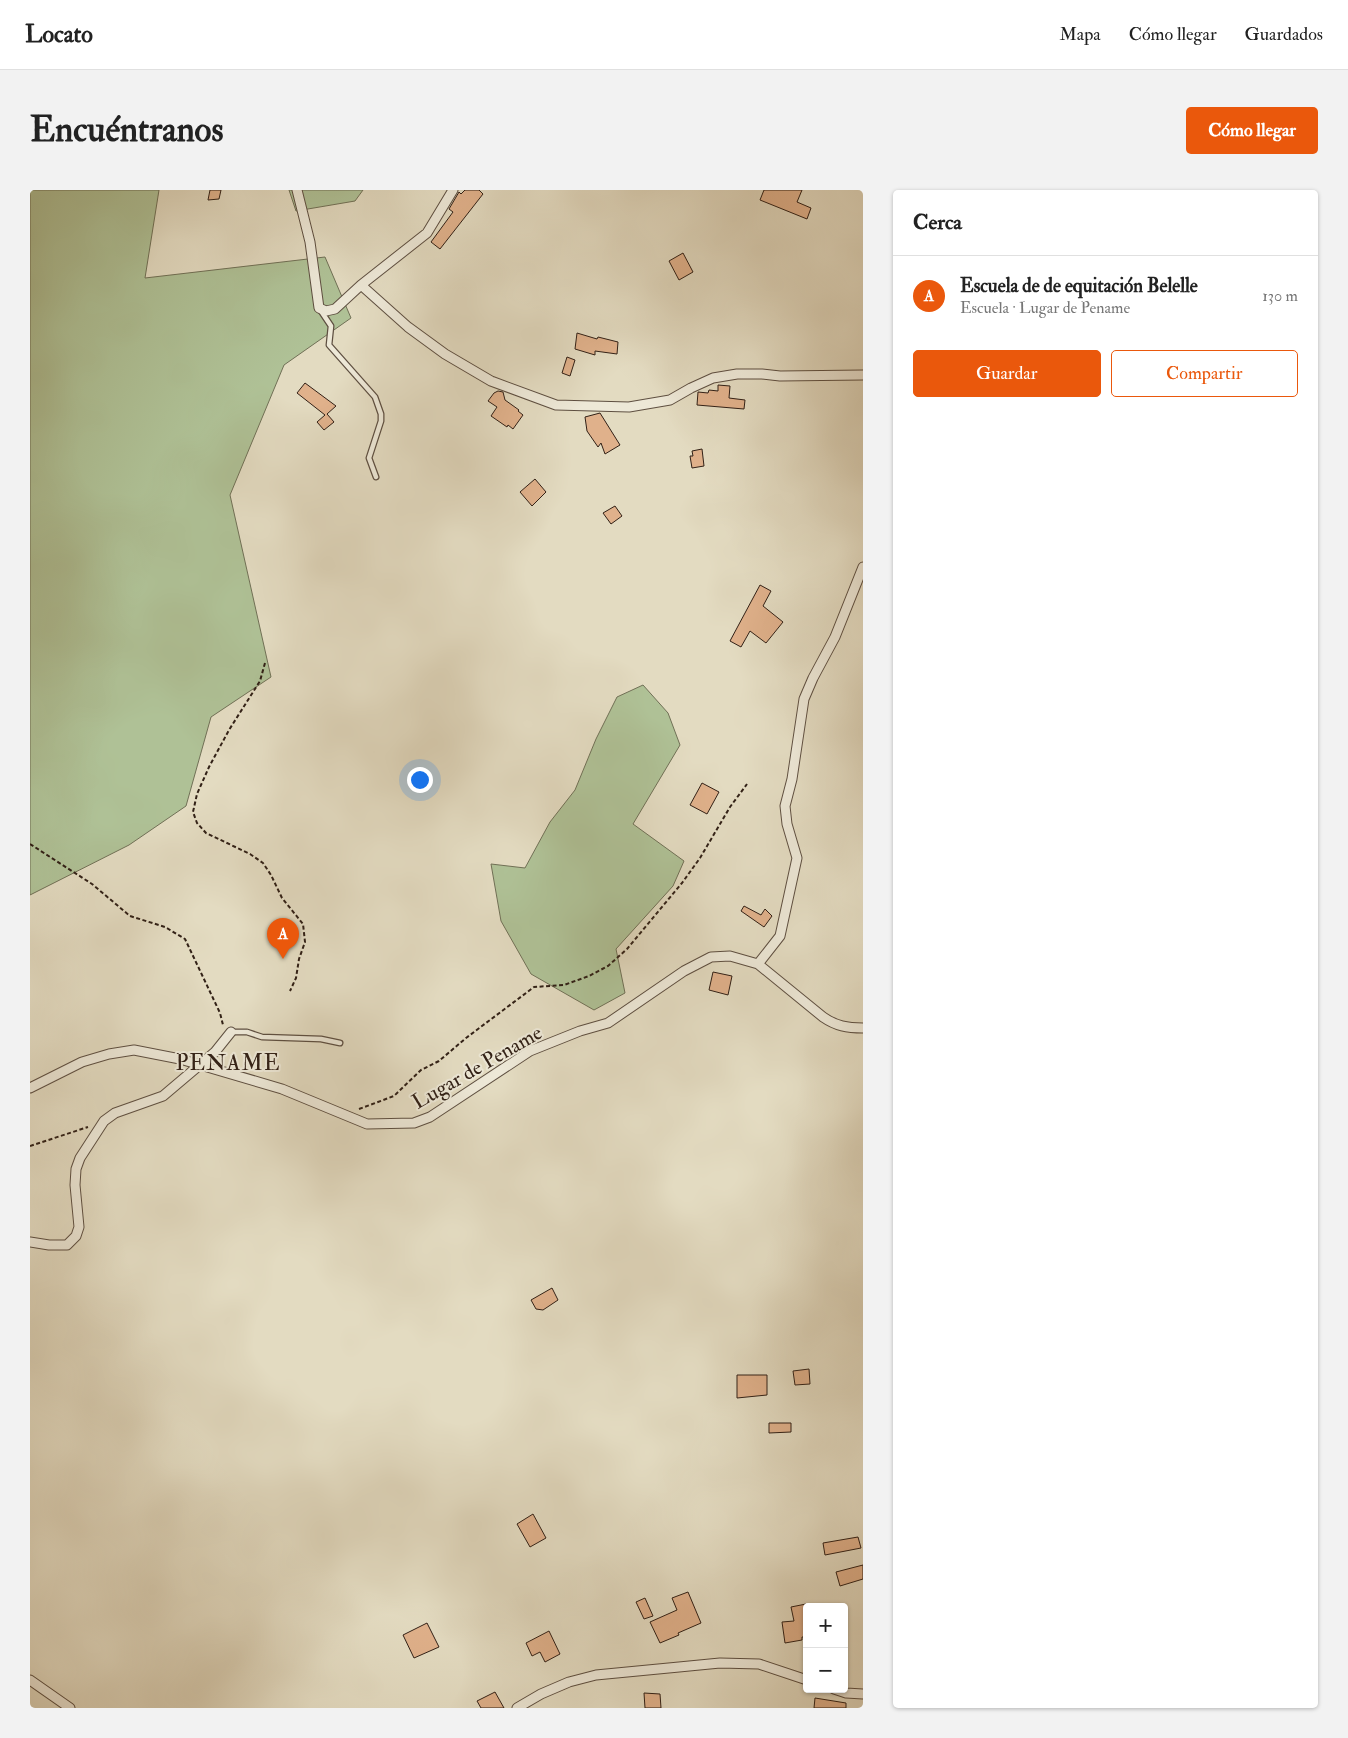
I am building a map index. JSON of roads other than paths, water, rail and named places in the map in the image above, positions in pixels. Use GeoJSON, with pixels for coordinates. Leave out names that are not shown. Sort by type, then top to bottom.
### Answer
{"type":"FeatureCollection","features":[{"type":"Feature","properties":{"kind":"street"},"geometry":{"type":"LineString","coordinates":[[297,190],[310,242],[319,308],[326,311],[335,309],[361,285],[427,233],[453,190]]}},
{"type":"Feature","properties":{"kind":"street"},"geometry":{"type":"LineString","coordinates":[[361,285],[408,327],[445,354],[491,381],[556,406],[629,407],[662,402],[670,400],[713,378],[738,374],[780,376],[863,375]]}},
{"type":"Feature","properties":{"kind":"street"},"geometry":{"type":"LineString","coordinates":[[863,567],[835,637],[804,699],[792,779],[785,806],[787,824],[797,858],[780,936],[758,964],[833,1024],[846,1028],[863,1028]]}},
{"type":"Feature","properties":{"kind":"street","name":"Lugar de Pename"},"geometry":{"type":"LineString","coordinates":[[30,1088],[82,1062],[134,1050],[200,1064],[282,1090],[368,1124],[414,1123],[430,1117],[530,1052],[580,1031],[608,1023],[684,971],[710,957],[730,956],[758,964]]}},
{"type":"Feature","properties":{"kind":"street"},"geometry":{"type":"LineString","coordinates":[[30,1242],[67,1245],[76,1236],[79,1227],[75,1185],[76,1169],[80,1158],[104,1121],[116,1113],[163,1096],[214,1052],[228,1035]]}},
{"type":"Feature","properties":{"kind":"street"},"geometry":{"type":"LineString","coordinates":[[517,1708],[541,1694],[569,1682],[596,1675],[720,1663],[759,1664],[803,1679]]}},
{"type":"Feature","properties":{"kind":"street"},"geometry":{"type":"LineString","coordinates":[[30,1680],[70,1708]]}},
{"type":"Feature","properties":{"kind":"street"},"geometry":{"type":"LineString","coordinates":[[846,1693],[863,1694]]}},
{"type":"Feature","properties":{"kind":"lane"},"geometry":{"type":"LineString","coordinates":[[319,308],[331,326],[329,345],[375,397],[381,414],[381,421],[369,458],[376,477]]}},
{"type":"Feature","properties":{"kind":"lane"},"geometry":{"type":"LineString","coordinates":[[228,1035],[247,1032],[262,1037],[312,1038],[340,1043]]}},
{"type":"Feature","properties":{"kind":"place","name":"Escuela de de equitación Belelle"},"geometry":{"type":"Point","coordinates":[283,959]}},
{"type":"Feature","properties":{"kind":"district","name":"PENAME"},"geometry":{"type":"Point","coordinates":[228,1062]}}]}
